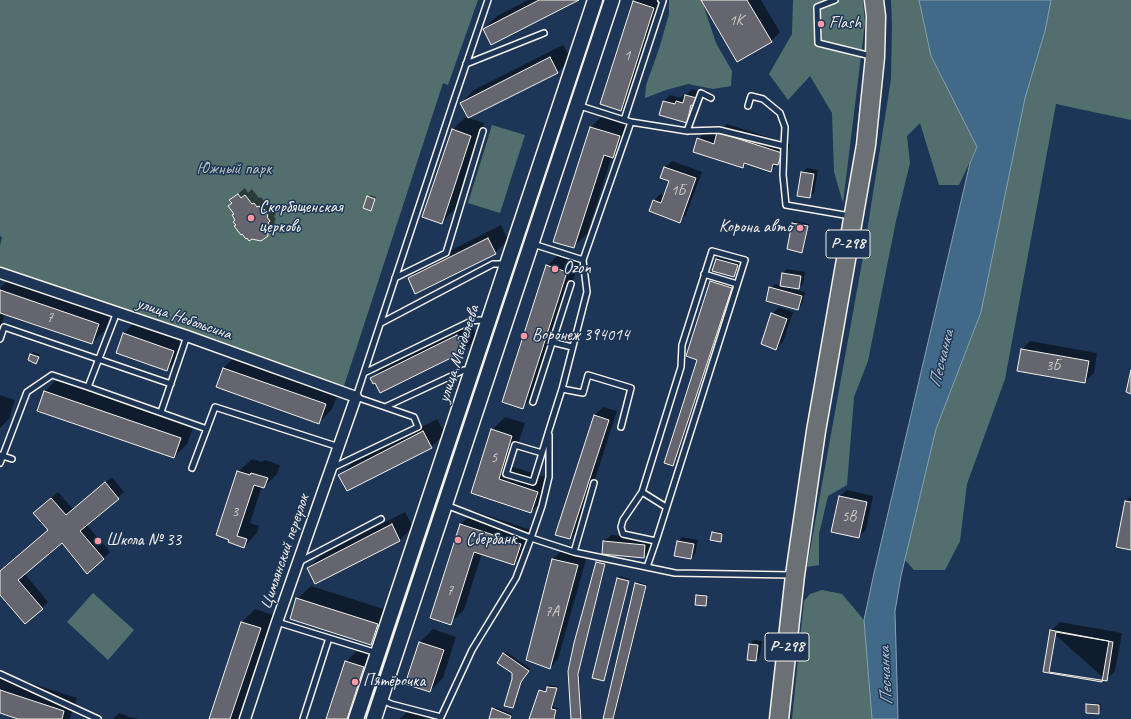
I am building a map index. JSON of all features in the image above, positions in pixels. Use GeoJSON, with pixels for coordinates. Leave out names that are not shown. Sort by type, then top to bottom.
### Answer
{"type":"FeatureCollection","features":[{"type":"Feature","properties":{"kind":"highway","name":"Р-298"},"geometry":{"type":"LineString","coordinates":[[779,719],[795,575],[816,431],[866,145],[875,57],[876,16],[874,0]]}},
{"type":"Feature","properties":{"kind":"street","name":"улица Менделеева"},"geometry":{"type":"LineString","coordinates":[[356,719],[595,0]]}},
{"type":"Feature","properties":{"kind":"street","name":"улица Менделеева"},"geometry":{"type":"LineString","coordinates":[[374,719],[612,0]]}},
{"type":"Feature","properties":{"kind":"street"},"geometry":{"type":"LineString","coordinates":[[562,101],[577,105]]}},
{"type":"Feature","properties":{"kind":"street","name":"улица Небольсина"},"geometry":{"type":"LineString","coordinates":[[0,273],[187,336],[356,397]]}},
{"type":"Feature","properties":{"kind":"street","name":"Цимлянский переулок"},"geometry":{"type":"LineString","coordinates":[[245,719],[356,397]]}},
{"type":"Feature","properties":{"kind":"lane"},"geometry":{"type":"LineString","coordinates":[[332,468],[418,426],[414,417],[356,397],[488,0]]}},
{"type":"Feature","properties":{"kind":"lane"},"geometry":{"type":"LineString","coordinates":[[624,120],[663,1],[661,0]]}},
{"type":"Feature","properties":{"kind":"lane"},"geometry":{"type":"LineString","coordinates":[[835,0],[816,7],[818,43],[875,57]]}},
{"type":"Feature","properties":{"kind":"lane"},"geometry":{"type":"LineString","coordinates":[[466,64],[544,33]]}},
{"type":"Feature","properties":{"kind":"lane"},"geometry":{"type":"LineString","coordinates":[[686,131],[701,93],[711,98]]}},
{"type":"Feature","properties":{"kind":"lane"},"geometry":{"type":"LineString","coordinates":[[748,106],[751,96],[763,99],[780,113],[785,127],[783,175],[786,205],[853,217]]}},
{"type":"Feature","properties":{"kind":"lane"},"geometry":{"type":"LineString","coordinates":[[577,105],[631,122],[686,131],[719,130],[784,146]]}},
{"type":"Feature","properties":{"kind":"lane"},"geometry":{"type":"LineString","coordinates":[[542,453],[515,445],[506,474],[533,482],[562,389],[587,292],[583,260],[631,122]]}},
{"type":"Feature","properties":{"kind":"lane"},"geometry":{"type":"LineString","coordinates":[[395,278],[446,253],[483,131]]}},
{"type":"Feature","properties":{"kind":"lane"},"geometry":{"type":"LineString","coordinates":[[531,243],[583,260]]}},
{"type":"Feature","properties":{"kind":"lane"},"geometry":{"type":"LineString","coordinates":[[647,567],[656,540],[745,260],[712,251],[682,345],[681,367],[642,492],[623,520],[621,527],[623,534],[656,540]]}},
{"type":"Feature","properties":{"kind":"lane"},"geometry":{"type":"LineString","coordinates":[[380,323],[493,264],[508,264]]}},
{"type":"Feature","properties":{"kind":"lane"},"geometry":{"type":"LineString","coordinates":[[704,274],[737,284]]}},
{"type":"Feature","properties":{"kind":"lane"},"geometry":{"type":"LineString","coordinates":[[533,402],[571,284]]}},
{"type":"Feature","properties":{"kind":"lane"},"geometry":{"type":"LineString","coordinates":[[88,387],[116,312]]}},
{"type":"Feature","properties":{"kind":"lane"},"geometry":{"type":"LineString","coordinates":[[364,373],[471,321],[480,320],[488,322]]}},
{"type":"Feature","properties":{"kind":"lane"},"geometry":{"type":"LineString","coordinates":[[0,339],[4,327],[171,384]]}},
{"type":"Feature","properties":{"kind":"lane"},"geometry":{"type":"LineString","coordinates":[[161,412],[187,336]]}},
{"type":"Feature","properties":{"kind":"lane"},"geometry":{"type":"LineString","coordinates":[[552,342],[572,348]]}},
{"type":"Feature","properties":{"kind":"lane"},"geometry":{"type":"LineString","coordinates":[[385,407],[464,370],[472,372]]}},
{"type":"Feature","properties":{"kind":"lane"},"geometry":{"type":"LineString","coordinates":[[0,463],[26,392],[52,375],[207,429]]}},
{"type":"Feature","properties":{"kind":"lane"},"geometry":{"type":"LineString","coordinates":[[562,389],[583,393],[588,375],[631,388],[621,427]]}},
{"type":"Feature","properties":{"kind":"lane"},"geometry":{"type":"LineString","coordinates":[[192,468],[215,407],[339,447]]}},
{"type":"Feature","properties":{"kind":"lane"},"geometry":{"type":"LineString","coordinates":[[380,699],[391,704],[441,717],[472,650],[516,578],[542,506],[549,477],[549,430]]}},
{"type":"Feature","properties":{"kind":"lane"},"geometry":{"type":"LineString","coordinates":[[2,456],[12,458]]}},
{"type":"Feature","properties":{"kind":"lane"},"geometry":{"type":"LineString","coordinates":[[574,552],[594,483]]}},
{"type":"Feature","properties":{"kind":"lane"},"geometry":{"type":"LineString","coordinates":[[642,492],[666,507]]}},
{"type":"Feature","properties":{"kind":"lane"},"geometry":{"type":"LineString","coordinates":[[445,505],[531,538],[574,552],[675,573],[795,575]]}},
{"type":"Feature","properties":{"kind":"lane"},"geometry":{"type":"LineString","coordinates":[[299,562],[381,519]]}},
{"type":"Feature","properties":{"kind":"lane"},"geometry":{"type":"LineString","coordinates":[[278,622],[378,653]]}},
{"type":"Feature","properties":{"kind":"lane"},"geometry":{"type":"LineString","coordinates":[[303,719],[329,638]]}},
{"type":"Feature","properties":{"kind":"lane"},"geometry":{"type":"LineString","coordinates":[[0,674],[97,719]]}},
{"type":"Feature","properties":{"kind":"green space","name":"Южный парк"},"geometry":{"type":"Polygon","coordinates":[[[0,0],[478,0],[448,85],[443,83],[343,389],[0,269],[0,246],[2,237],[0,236],[0,0]]]}},
{"type":"Feature","properties":{"kind":"green space"},"geometry":{"type":"Polygon","coordinates":[[[669,0],[704,0],[703,4],[716,43],[732,71],[731,86],[713,89],[688,84],[645,98],[646,85],[659,49],[669,14],[669,0]]]}},
{"type":"Feature","properties":{"kind":"green space"},"geometry":{"type":"Polygon","coordinates":[[[793,0],[863,0],[865,23],[843,203],[834,172],[832,113],[810,76],[788,100],[769,74],[792,34],[793,0]]]}},
{"type":"Feature","properties":{"kind":"green space"},"geometry":{"type":"Polygon","coordinates":[[[891,0],[919,0],[931,56],[977,147],[959,185],[939,185],[920,123],[907,136],[910,163],[896,221],[868,361],[854,397],[847,485],[828,496],[819,534],[819,565],[807,567],[863,257],[891,79],[891,0]]]}},
{"type":"Feature","properties":{"kind":"green space"},"geometry":{"type":"Polygon","coordinates":[[[1051,0],[1131,0],[1131,120],[1056,104],[1005,379],[967,484],[960,541],[945,570],[914,570],[905,560],[936,429],[981,312],[1025,98],[1045,31],[1051,0]]]}},
{"type":"Feature","properties":{"kind":"green space"},"geometry":{"type":"Polygon","coordinates":[[[492,125],[525,135],[500,213],[468,203],[492,125]]]}},
{"type":"Feature","properties":{"kind":"green space"},"geometry":{"type":"Polygon","coordinates":[[[822,590],[842,594],[864,620],[872,719],[792,719],[804,601],[810,594],[822,590]]]}},
{"type":"Feature","properties":{"kind":"green space"},"geometry":{"type":"Polygon","coordinates":[[[93,593],[134,630],[108,660],[67,622],[93,593]]]}},
{"type":"Feature","properties":{"kind":"water","name":"Песчанка"},"geometry":{"type":"Polygon","coordinates":[[[919,0],[1051,0],[1045,31],[1025,98],[981,312],[936,429],[901,576],[895,611],[898,719],[872,719],[864,620],[970,163],[977,147],[931,56],[919,0]]]}},
{"type":"Feature","properties":{"kind":"building"},"geometry":{"type":"Polygon","coordinates":[[[539,0],[579,0],[491,45],[483,29],[539,0]]]}},
{"type":"Feature","properties":{"kind":"building"},"geometry":{"type":"Polygon","coordinates":[[[701,0],[747,0],[772,42],[737,62],[701,0]]]}},
{"type":"Feature","properties":{"kind":"building"},"geometry":{"type":"Polygon","coordinates":[[[633,1],[654,8],[621,111],[600,104],[633,1]]]}},
{"type":"Feature","properties":{"kind":"building"},"geometry":{"type":"Polygon","coordinates":[[[550,57],[558,73],[468,118],[460,103],[550,57]]]}},
{"type":"Feature","properties":{"kind":"building"},"geometry":{"type":"Polygon","coordinates":[[[685,95],[697,98],[694,106],[691,105],[687,123],[659,115],[663,101],[675,104],[676,101],[683,103],[685,95]]]}},
{"type":"Feature","properties":{"kind":"building"},"geometry":{"type":"Polygon","coordinates":[[[590,127],[620,136],[613,158],[604,155],[574,248],[553,242],[590,127]]]}},
{"type":"Feature","properties":{"kind":"building"},"geometry":{"type":"Polygon","coordinates":[[[452,129],[471,136],[442,224],[422,217],[452,129]]]}},
{"type":"Feature","properties":{"kind":"building"},"geometry":{"type":"Polygon","coordinates":[[[717,132],[782,153],[778,165],[773,164],[771,172],[744,163],[743,168],[693,152],[697,138],[714,144],[717,132]]]}},
{"type":"Feature","properties":{"kind":"building"},"geometry":{"type":"Polygon","coordinates":[[[664,167],[696,178],[680,223],[649,211],[653,200],[661,203],[669,181],[660,178],[664,167]]]}},
{"type":"Feature","properties":{"kind":"building"},"geometry":{"type":"Polygon","coordinates":[[[801,172],[814,174],[810,198],[797,196],[801,172]]]}},
{"type":"Feature","properties":{"kind":"building","name":"Скорбященская церковь"},"geometry":{"type":"Polygon","coordinates":[[[238,194],[241,198],[245,195],[252,204],[254,203],[257,207],[259,206],[262,210],[264,209],[268,216],[267,217],[270,221],[268,223],[270,226],[268,227],[268,236],[261,241],[252,239],[249,241],[242,234],[241,235],[234,226],[236,225],[233,222],[235,220],[232,215],[234,214],[228,206],[232,203],[229,200],[238,194]]]}},
{"type":"Feature","properties":{"kind":"building"},"geometry":{"type":"Polygon","coordinates":[[[367,196],[375,199],[371,211],[363,208],[367,196]]]}},
{"type":"Feature","properties":{"kind":"building"},"geometry":{"type":"Polygon","coordinates":[[[792,223],[808,226],[802,253],[787,249],[792,223]]]}},
{"type":"Feature","properties":{"kind":"building"},"geometry":{"type":"Polygon","coordinates":[[[488,238],[496,254],[415,294],[408,278],[488,238]]]}},
{"type":"Feature","properties":{"kind":"building"},"geometry":{"type":"Polygon","coordinates":[[[716,259],[738,265],[734,277],[712,271],[716,259]]]}},
{"type":"Feature","properties":{"kind":"building"},"geometry":{"type":"Polygon","coordinates":[[[546,265],[567,272],[523,409],[502,402],[546,265]]]}},
{"type":"Feature","properties":{"kind":"building"},"geometry":{"type":"Polygon","coordinates":[[[782,273],[801,276],[799,289],[780,286],[782,273]]]}},
{"type":"Feature","properties":{"kind":"building"},"geometry":{"type":"Polygon","coordinates":[[[710,281],[732,288],[673,466],[664,463],[697,360],[686,356],[710,281]]]}},
{"type":"Feature","properties":{"kind":"building"},"geometry":{"type":"Polygon","coordinates":[[[769,287],[802,296],[798,310],[766,301],[769,287]]]}},
{"type":"Feature","properties":{"kind":"building"},"geometry":{"type":"Polygon","coordinates":[[[0,290],[99,324],[92,344],[0,313],[0,290]]]}},
{"type":"Feature","properties":{"kind":"building"},"geometry":{"type":"Polygon","coordinates":[[[771,313],[787,319],[776,350],[761,344],[771,313]]]}},
{"type":"Feature","properties":{"kind":"building"},"geometry":{"type":"Polygon","coordinates":[[[123,333],[174,351],[167,371],[116,353],[123,333]]]}},
{"type":"Feature","properties":{"kind":"building"},"geometry":{"type":"Polygon","coordinates":[[[457,335],[465,351],[380,393],[375,383],[373,384],[370,378],[457,335]]]}},
{"type":"Feature","properties":{"kind":"building"},"geometry":{"type":"Polygon","coordinates":[[[1021,349],[1089,361],[1085,383],[1017,371],[1021,349]]]}},
{"type":"Feature","properties":{"kind":"building"},"geometry":{"type":"Polygon","coordinates":[[[30,354],[39,357],[36,364],[28,360],[30,354]]]}},
{"type":"Feature","properties":{"kind":"building"},"geometry":{"type":"Polygon","coordinates":[[[223,368],[326,404],[319,424],[216,387],[223,368]]]}},
{"type":"Feature","properties":{"kind":"building"},"geometry":{"type":"Polygon","coordinates":[[[1131,370],[1131,394],[1126,392],[1131,370]]]}},
{"type":"Feature","properties":{"kind":"building"},"geometry":{"type":"Polygon","coordinates":[[[44,391],[181,438],[174,458],[37,411],[44,391]]]}},
{"type":"Feature","properties":{"kind":"building"},"geometry":{"type":"Polygon","coordinates":[[[594,415],[609,420],[570,539],[555,535],[594,415]]]}},
{"type":"Feature","properties":{"kind":"building"},"geometry":{"type":"Polygon","coordinates":[[[491,429],[512,436],[499,479],[538,492],[531,513],[471,493],[491,429]]]}},
{"type":"Feature","properties":{"kind":"building"},"geometry":{"type":"Polygon","coordinates":[[[423,431],[432,448],[347,491],[338,475],[423,431]]]}},
{"type":"Feature","properties":{"kind":"building"},"geometry":{"type":"Polygon","coordinates":[[[237,471],[268,478],[264,488],[254,485],[237,536],[247,539],[244,548],[228,542],[229,540],[216,535],[237,471]]]}},
{"type":"Feature","properties":{"kind":"building"},"geometry":{"type":"Polygon","coordinates":[[[105,482],[119,499],[80,531],[104,559],[87,574],[62,543],[18,580],[43,609],[25,624],[0,595],[0,571],[48,530],[33,513],[51,498],[66,515],[105,482]]]}},
{"type":"Feature","properties":{"kind":"building"},"geometry":{"type":"Polygon","coordinates":[[[839,496],[867,502],[859,538],[831,532],[839,496]]]}},
{"type":"Feature","properties":{"kind":"building"},"geometry":{"type":"Polygon","coordinates":[[[1125,501],[1131,502],[1131,550],[1116,547],[1125,501]]]}},
{"type":"Feature","properties":{"kind":"building"},"geometry":{"type":"Polygon","coordinates":[[[392,524],[400,541],[315,584],[307,568],[392,524]]]}},
{"type":"Feature","properties":{"kind":"building"},"geometry":{"type":"Polygon","coordinates":[[[460,524],[521,544],[514,565],[474,552],[451,625],[430,618],[460,524]]]}},
{"type":"Feature","properties":{"kind":"building"},"geometry":{"type":"Polygon","coordinates":[[[712,532],[722,534],[721,542],[710,540],[712,532]]]}},
{"type":"Feature","properties":{"kind":"building"},"geometry":{"type":"Polygon","coordinates":[[[603,541],[645,545],[644,558],[602,554],[603,541]]]}},
{"type":"Feature","properties":{"kind":"building"},"geometry":{"type":"Polygon","coordinates":[[[677,541],[694,544],[691,559],[674,556],[677,541]]]}},
{"type":"Feature","properties":{"kind":"building"},"geometry":{"type":"Polygon","coordinates":[[[552,559],[578,565],[550,669],[526,660],[552,559]]]}},
{"type":"Feature","properties":{"kind":"building"},"geometry":{"type":"Polygon","coordinates":[[[596,562],[605,564],[578,674],[581,719],[571,719],[568,671],[596,562]]]}},
{"type":"Feature","properties":{"kind":"building"},"geometry":{"type":"Polygon","coordinates":[[[617,578],[629,581],[604,681],[592,678],[617,578]]]}},
{"type":"Feature","properties":{"kind":"building"},"geometry":{"type":"Polygon","coordinates":[[[635,583],[646,586],[613,719],[603,719],[635,583]]]}},
{"type":"Feature","properties":{"kind":"building"},"geometry":{"type":"Polygon","coordinates":[[[696,595],[707,596],[706,606],[695,605],[696,595]]]}},
{"type":"Feature","properties":{"kind":"building"},"geometry":{"type":"Polygon","coordinates":[[[296,598],[378,624],[371,645],[290,619],[296,598]]]}},
{"type":"Feature","properties":{"kind":"building"},"geometry":{"type":"Polygon","coordinates":[[[241,622],[261,628],[230,719],[209,719],[241,622]]]}},
{"type":"Feature","properties":{"kind":"building"},"geometry":{"type":"Polygon","coordinates":[[[1050,630],[1109,641],[1102,682],[1043,672],[1050,630]]]}},
{"type":"Feature","properties":{"kind":"building"},"geometry":{"type":"Polygon","coordinates":[[[1056,632],[1113,642],[1107,681],[1049,672],[1056,632]]]}},
{"type":"Feature","properties":{"kind":"building"},"geometry":{"type":"Polygon","coordinates":[[[419,642],[444,650],[430,692],[405,684],[419,642]]]}},
{"type":"Feature","properties":{"kind":"building"},"geometry":{"type":"Polygon","coordinates":[[[749,644],[758,645],[756,661],[747,660],[749,644]]]}},
{"type":"Feature","properties":{"kind":"building"},"geometry":{"type":"Polygon","coordinates":[[[503,653],[529,671],[521,682],[513,708],[504,706],[512,679],[512,673],[497,663],[503,653]]]}},
{"type":"Feature","properties":{"kind":"building"},"geometry":{"type":"Polygon","coordinates":[[[345,661],[364,667],[347,719],[326,719],[345,661]]]}},
{"type":"Feature","properties":{"kind":"building"},"geometry":{"type":"Polygon","coordinates":[[[547,687],[557,688],[551,709],[556,710],[554,719],[529,719],[539,690],[546,692],[547,687]]]}},
{"type":"Feature","properties":{"kind":"building"},"geometry":{"type":"Polygon","coordinates":[[[0,690],[64,711],[62,719],[18,719],[0,713],[0,690]]]}},
{"type":"Feature","properties":{"kind":"building"},"geometry":{"type":"Polygon","coordinates":[[[1086,704],[1099,705],[1099,714],[1086,713],[1086,704]]]}},
{"type":"Feature","properties":{"kind":"building"},"geometry":{"type":"Polygon","coordinates":[[[492,708],[511,716],[510,719],[489,719],[492,708]]]}},
{"type":"Feature","properties":{"kind":"place","name":"Flash"},"geometry":{"type":"Point","coordinates":[821,24]}},
{"type":"Feature","properties":{"kind":"place","name":"Скорбященская церковь"},"geometry":{"type":"Point","coordinates":[251,218]}},
{"type":"Feature","properties":{"kind":"place","name":"Корона авто"},"geometry":{"type":"Point","coordinates":[800,228]}},
{"type":"Feature","properties":{"kind":"place","name":"Ozon"},"geometry":{"type":"Point","coordinates":[555,269]}},
{"type":"Feature","properties":{"kind":"place","name":"Воронеж 394014"},"geometry":{"type":"Point","coordinates":[524,336]}},
{"type":"Feature","properties":{"kind":"place","name":"Сбербанк"},"geometry":{"type":"Point","coordinates":[458,540]}},
{"type":"Feature","properties":{"kind":"place","name":"Школа № 33"},"geometry":{"type":"Point","coordinates":[98,541]}},
{"type":"Feature","properties":{"kind":"place","name":"Пятёрочка"},"geometry":{"type":"Point","coordinates":[355,682]}}]}
